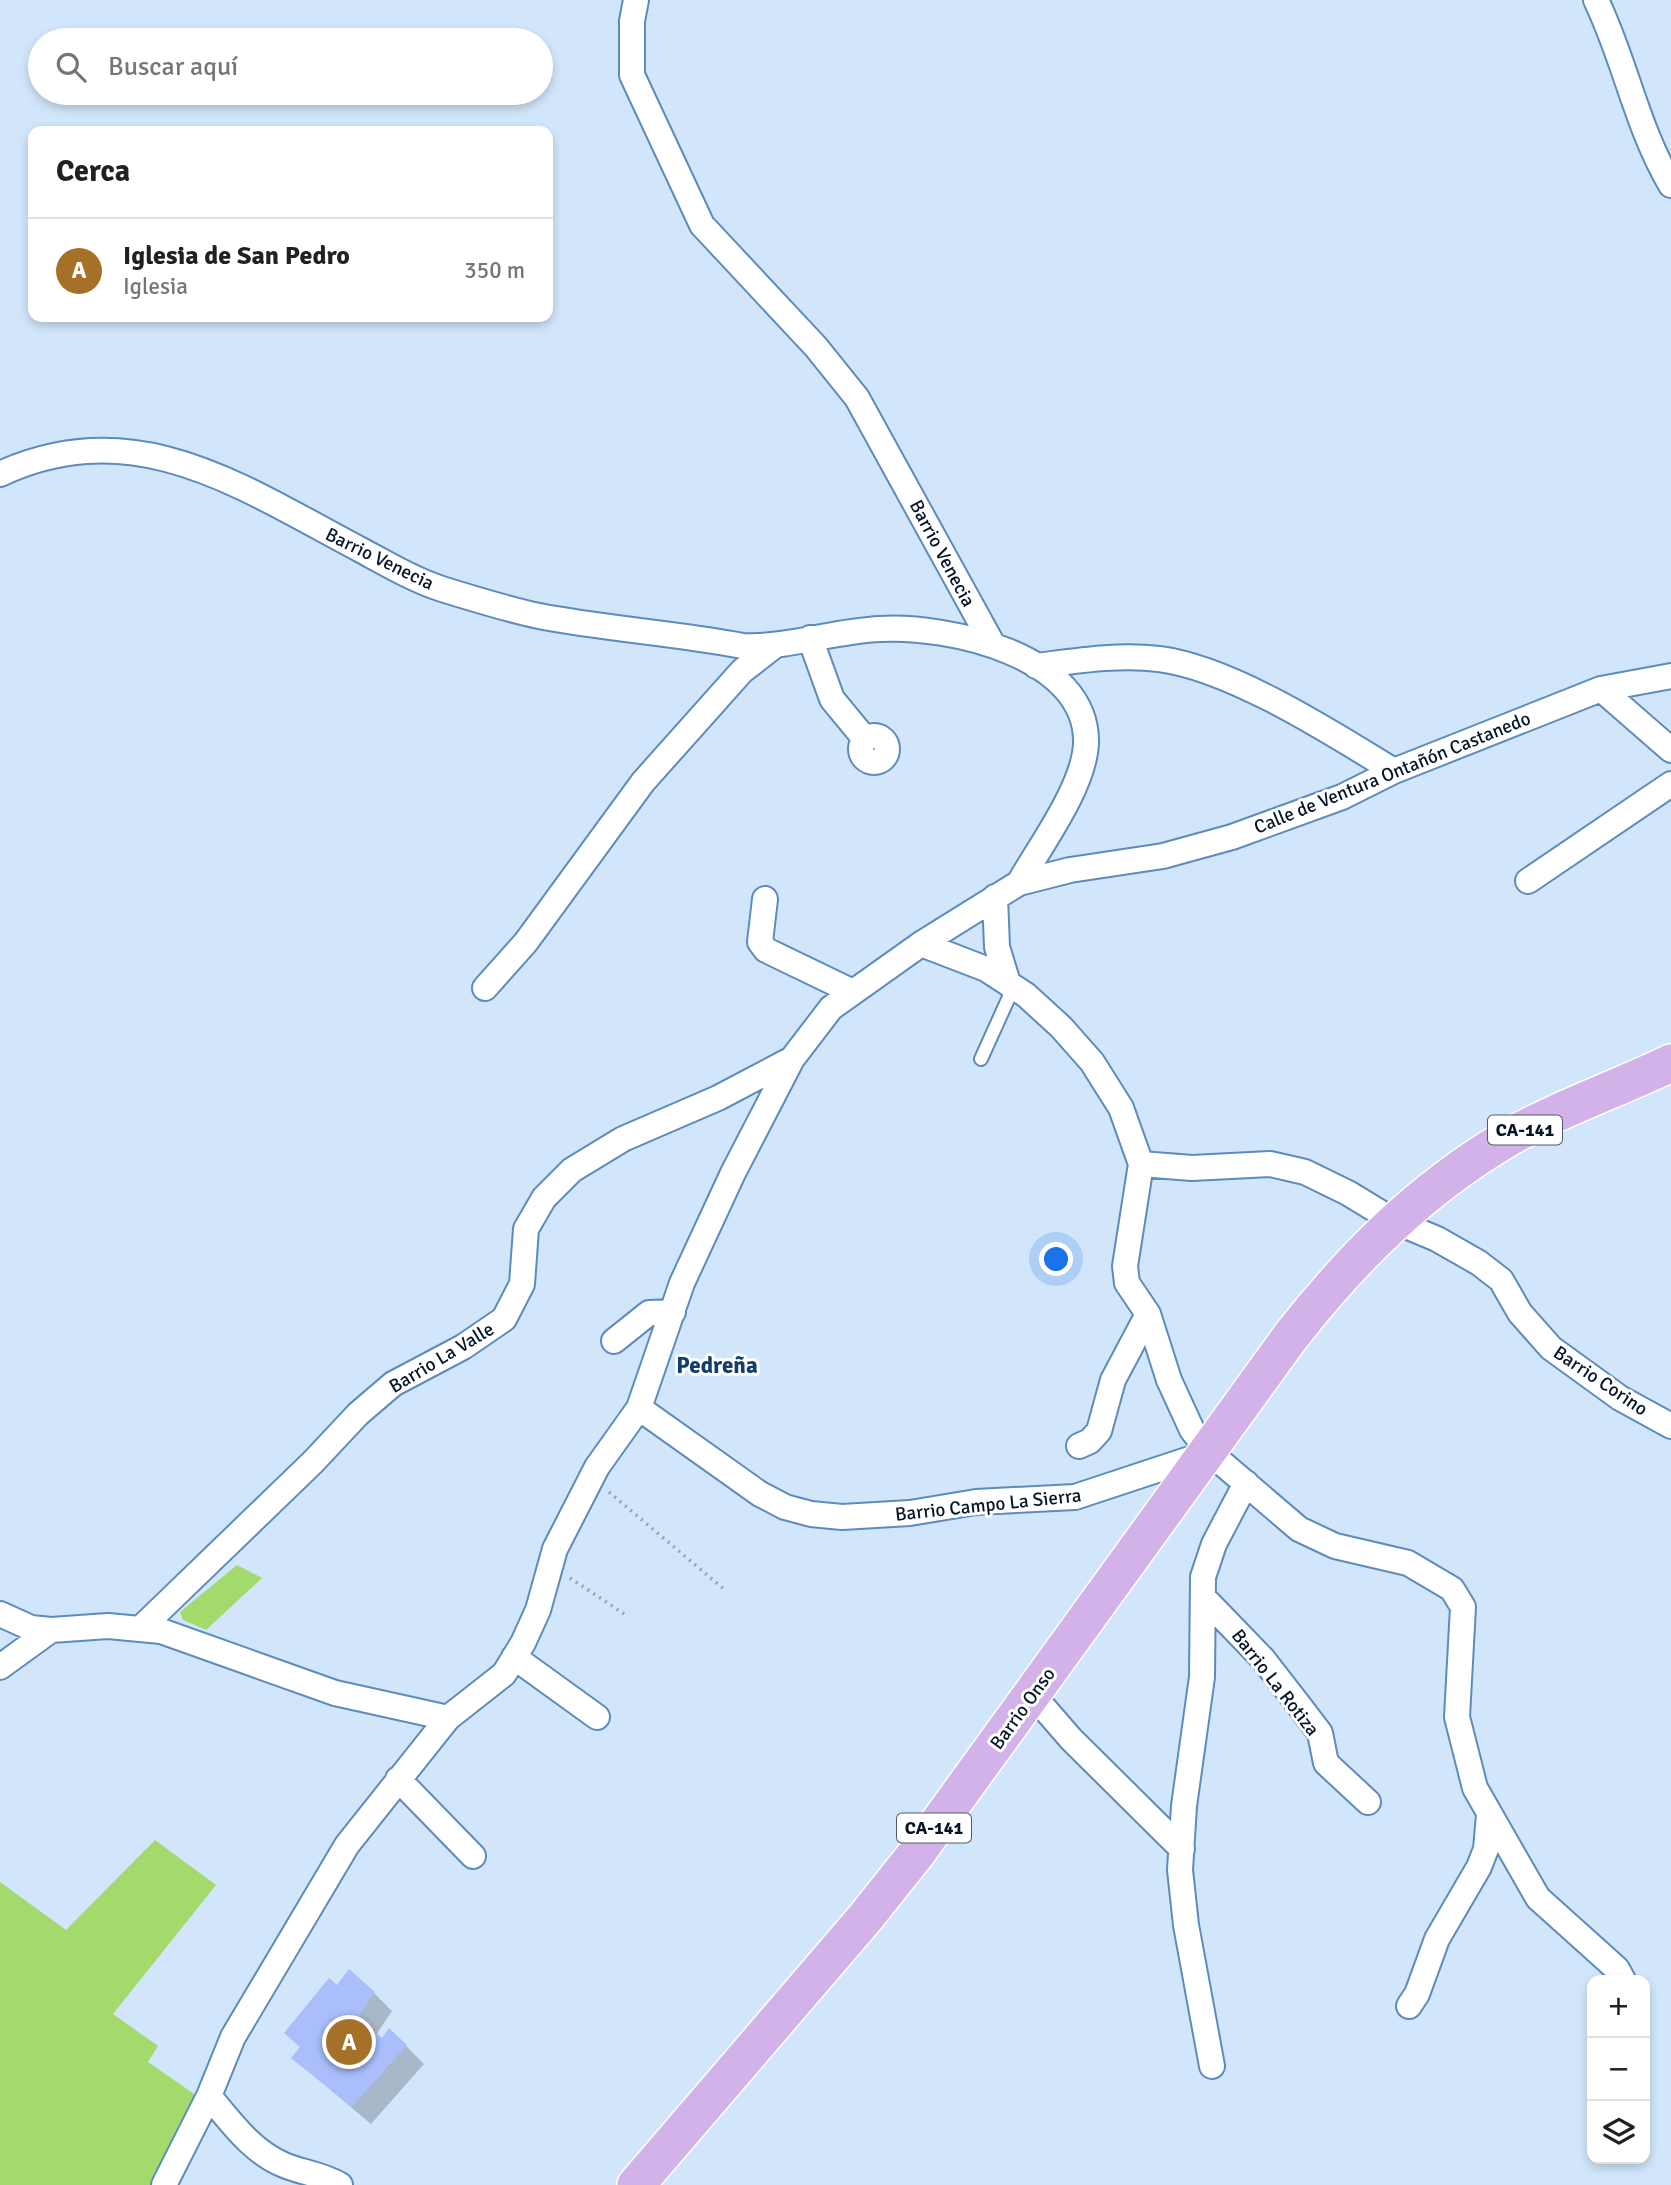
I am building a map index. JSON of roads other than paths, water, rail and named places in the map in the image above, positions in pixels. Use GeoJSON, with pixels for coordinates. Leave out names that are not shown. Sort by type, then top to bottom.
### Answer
{"type":"FeatureCollection","features":[{"type":"Feature","properties":{"kind":"main road","name":"CA-141"},"geometry":{"type":"LineString","coordinates":[[1394,1221],[1507,1139],[1671,1063]]}},
{"type":"Feature","properties":{"kind":"main road","name":"Barrio Onso"},"geometry":{"type":"LineString","coordinates":[[636,2185],[865,1917],[1032,1694],[1291,1336],[1334,1281],[1394,1221]]}},
{"type":"Feature","properties":{"kind":"street","name":"Barrio Venecia"},"geometry":{"type":"LineString","coordinates":[[636,0],[632,20],[632,75],[702,225],[816,347],[857,398],[993,645]]}},
{"type":"Feature","properties":{"kind":"street"},"geometry":{"type":"LineString","coordinates":[[1596,0],[1614,37],[1649,145],[1671,185]]}},
{"type":"Feature","properties":{"kind":"street","name":"Barrio Venecia"},"geometry":{"type":"LineString","coordinates":[[0,474],[25,462],[70,451],[130,452],[183,461],[215,474],[388,565],[449,591],[537,615],[743,646],[774,647],[810,638],[882,628],[943,632],[993,645],[1058,680],[1076,707],[1085,730],[1086,747],[1069,794],[1019,883]]}},
{"type":"Feature","properties":{"kind":"street"},"geometry":{"type":"LineString","coordinates":[[810,638],[832,699],[865,739]]}},
{"type":"Feature","properties":{"kind":"street","name":"Barrio Venecia"},"geometry":{"type":"LineString","coordinates":[[485,988],[526,942],[643,782],[742,671],[774,647]]}},
{"type":"Feature","properties":{"kind":"street"},"geometry":{"type":"LineString","coordinates":[[1036,666],[1106,658],[1160,659],[1198,670],[1260,696],[1394,771]]}},
{"type":"Feature","properties":{"kind":"street","name":"Calle de Ventura Ontañón Castanedo"},"geometry":{"type":"LineString","coordinates":[[164,2185],[209,2096],[233,2037],[347,1845],[448,1718],[484,1693],[504,1674],[514,1657],[538,1609],[555,1549],[592,1477],[639,1408],[682,1283],[733,1172],[792,1059],[831,1008],[921,944],[1019,883],[1070,870],[1163,856],[1232,837],[1342,797],[1394,771],[1601,689],[1671,677]]}},
{"type":"Feature","properties":{"kind":"street"},"geometry":{"type":"LineString","coordinates":[[1601,689],[1671,750]]}},
{"type":"Feature","properties":{"kind":"street"},"geometry":{"type":"LineString","coordinates":[[1528,881],[1671,784]]}},
{"type":"Feature","properties":{"kind":"street"},"geometry":{"type":"LineString","coordinates":[[995,897],[997,947],[1008,983]]}},
{"type":"Feature","properties":{"kind":"street"},"geometry":{"type":"LineString","coordinates":[[765,899],[760,942],[766,950],[853,992]]}},
{"type":"Feature","properties":{"kind":"street"},"geometry":{"type":"LineString","coordinates":[[921,944],[986,969],[1008,983],[1060,1027],[1092,1062],[1121,1108],[1141,1164],[1125,1266],[1127,1283],[1148,1314],[1168,1380],[1192,1430],[1209,1452],[1299,1529],[1335,1546],[1409,1563],[1452,1589],[1463,1607],[1457,1717],[1475,1788],[1538,1898],[1617,1969],[1620,1975]]}},
{"type":"Feature","properties":{"kind":"street","name":"Barrio La Valle"},"geometry":{"type":"LineString","coordinates":[[140,1629],[313,1462],[358,1414],[393,1384],[463,1347],[504,1319],[523,1284],[526,1229],[544,1198],[572,1170],[623,1139],[718,1098],[792,1059]]}},
{"type":"Feature","properties":{"kind":"street"},"geometry":{"type":"LineString","coordinates":[[1141,1164],[1192,1168],[1270,1164],[1305,1172],[1348,1193],[1394,1221]]}},
{"type":"Feature","properties":{"kind":"street","name":"Barrio Corino"},"geometry":{"type":"LineString","coordinates":[[1394,1221],[1437,1239],[1479,1263],[1501,1280],[1520,1313],[1551,1349],[1620,1398],[1671,1426]]}},
{"type":"Feature","properties":{"kind":"street"},"geometry":{"type":"LineString","coordinates":[[614,1341],[649,1313],[673,1312]]}},
{"type":"Feature","properties":{"kind":"street"},"geometry":{"type":"LineString","coordinates":[[1079,1446],[1090,1441],[1098,1431],[1113,1380],[1148,1314]]}},
{"type":"Feature","properties":{"kind":"street","name":"Barrio Campo La Sierra"},"geometry":{"type":"LineString","coordinates":[[639,1408],[760,1494],[785,1507],[821,1515],[910,1513],[976,1502],[1075,1497],[1209,1452]]}},
{"type":"Feature","properties":{"kind":"street","name":"Barrio La Rotiza"},"geometry":{"type":"LineString","coordinates":[[1212,2066],[1186,1925],[1181,1849],[1184,1806],[1202,1677],[1203,1577],[1214,1544],[1247,1483]]}},
{"type":"Feature","properties":{"kind":"street","name":"Barrio La Rotiza"},"geometry":{"type":"LineString","coordinates":[[1203,1597],[1263,1659],[1306,1714],[1320,1733],[1326,1763],[1368,1802]]}},
{"type":"Feature","properties":{"kind":"street"},"geometry":{"type":"LineString","coordinates":[[0,1614],[31,1628],[51,1630],[108,1626],[161,1631],[335,1693],[448,1718]]}},
{"type":"Feature","properties":{"kind":"street"},"geometry":{"type":"LineString","coordinates":[[0,1667],[51,1630]]}},
{"type":"Feature","properties":{"kind":"street"},"geometry":{"type":"LineString","coordinates":[[514,1657],[597,1717]]}},
{"type":"Feature","properties":{"kind":"street"},"geometry":{"type":"LineString","coordinates":[[1032,1694],[1071,1739],[1181,1849]]}},
{"type":"Feature","properties":{"kind":"street"},"geometry":{"type":"LineString","coordinates":[[398,1779],[473,1856]]}},
{"type":"Feature","properties":{"kind":"street"},"geometry":{"type":"LineString","coordinates":[[1409,2006],[1417,1994],[1437,1939],[1479,1867],[1486,1849],[1489,1815]]}},
{"type":"Feature","properties":{"kind":"street"},"geometry":{"type":"LineString","coordinates":[[209,2096],[257,2151],[285,2165],[327,2177],[340,2185]]}},
{"type":"Feature","properties":{"kind":"lane"},"geometry":{"type":"LineString","coordinates":[[981,1059],[1009,998],[1008,983]]}},
{"type":"Feature","properties":{"kind":"place","name":"Iglesia de San Pedro"},"geometry":{"type":"Point","coordinates":[349,2042]}},
{"type":"Feature","properties":{"kind":"district","name":"Pedreña"},"geometry":{"type":"Point","coordinates":[717,1365]}}]}
